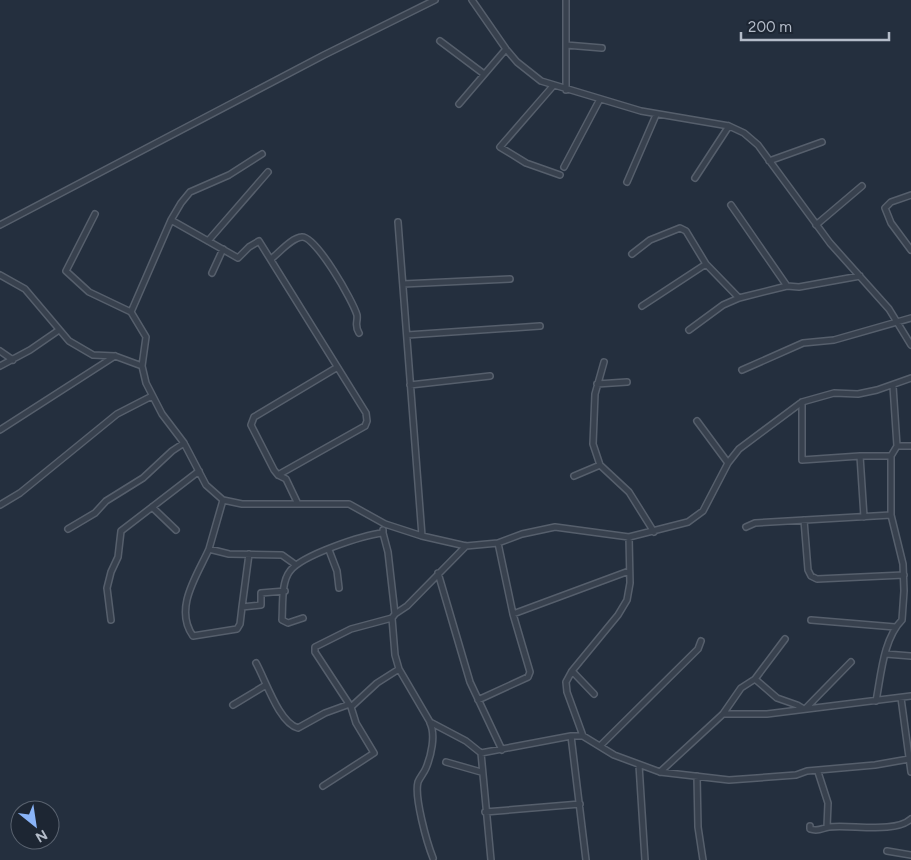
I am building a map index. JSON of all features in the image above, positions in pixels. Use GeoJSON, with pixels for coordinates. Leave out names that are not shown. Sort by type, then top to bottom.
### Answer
{"type":"FeatureCollection","features":[{"type":"Feature","properties":{"kind":"street"},"geometry":{"type":"LineString","coordinates":[[0,225],[324,55],[436,0]]}},
{"type":"Feature","properties":{"kind":"street"},"geometry":{"type":"LineString","coordinates":[[472,0],[506,49],[531,74],[553,86],[656,114],[730,126],[744,133],[758,145],[816,225],[899,323],[911,345]]}},
{"type":"Feature","properties":{"kind":"street"},"geometry":{"type":"LineString","coordinates":[[566,0],[566,90]]}},
{"type":"Feature","properties":{"kind":"street"},"geometry":{"type":"LineString","coordinates":[[440,41],[484,74]]}},
{"type":"Feature","properties":{"kind":"street"},"geometry":{"type":"LineString","coordinates":[[566,45],[602,48]]}},
{"type":"Feature","properties":{"kind":"street"},"geometry":{"type":"LineString","coordinates":[[459,104],[506,49]]}},
{"type":"Feature","properties":{"kind":"street"},"geometry":{"type":"LineString","coordinates":[[553,86],[500,147],[526,163],[560,175]]}},
{"type":"Feature","properties":{"kind":"street"},"geometry":{"type":"LineString","coordinates":[[564,167],[600,99]]}},
{"type":"Feature","properties":{"kind":"street"},"geometry":{"type":"LineString","coordinates":[[627,182],[656,114]]}},
{"type":"Feature","properties":{"kind":"street"},"geometry":{"type":"LineString","coordinates":[[695,178],[730,126]]}},
{"type":"Feature","properties":{"kind":"street"},"geometry":{"type":"LineString","coordinates":[[769,161],[822,142]]}},
{"type":"Feature","properties":{"kind":"street"},"geometry":{"type":"LineString","coordinates":[[131,312],[171,220],[190,192],[228,175],[262,154]]}},
{"type":"Feature","properties":{"kind":"street"},"geometry":{"type":"LineString","coordinates":[[208,241],[268,172]]}},
{"type":"Feature","properties":{"kind":"street"},"geometry":{"type":"LineString","coordinates":[[816,225],[862,186]]}},
{"type":"Feature","properties":{"kind":"street"},"geometry":{"type":"LineString","coordinates":[[911,195],[891,202],[885,208],[891,223],[911,250]]}},
{"type":"Feature","properties":{"kind":"street"},"geometry":{"type":"LineString","coordinates":[[731,205],[787,286]]}},
{"type":"Feature","properties":{"kind":"street"},"geometry":{"type":"LineString","coordinates":[[95,214],[66,271],[89,292],[131,312],[146,337],[142,366],[146,383],[162,414],[184,443],[206,485],[223,500],[242,504],[297,502],[349,504],[385,524],[422,536],[466,546],[498,542],[555,526],[629,537],[688,522],[703,511],[728,463],[740,449],[802,402],[834,393],[858,394],[893,386],[911,378]]}},
{"type":"Feature","properties":{"kind":"street"},"geometry":{"type":"LineString","coordinates":[[171,220],[238,258],[248,247],[259,241],[336,368],[366,413],[368,421],[365,426],[278,475]]}},
{"type":"Feature","properties":{"kind":"street"},"geometry":{"type":"LineString","coordinates":[[398,222],[422,536]]}},
{"type":"Feature","properties":{"kind":"street"},"geometry":{"type":"LineString","coordinates":[[632,254],[650,240],[680,228],[686,231],[706,264],[739,298]]}},
{"type":"Feature","properties":{"kind":"street"},"geometry":{"type":"LineString","coordinates":[[271,259],[293,241],[301,237],[307,237],[334,272],[357,314],[356,327],[359,332]]}},
{"type":"Feature","properties":{"kind":"street"},"geometry":{"type":"LineString","coordinates":[[212,273],[223,249]]}},
{"type":"Feature","properties":{"kind":"street"},"geometry":{"type":"LineString","coordinates":[[642,306],[706,264]]}},
{"type":"Feature","properties":{"kind":"street"},"geometry":{"type":"LineString","coordinates":[[0,275],[25,289],[69,341],[93,355],[115,356],[142,366]]}},
{"type":"Feature","properties":{"kind":"street"},"geometry":{"type":"LineString","coordinates":[[689,330],[723,305],[739,298],[787,286],[799,287],[860,276]]}},
{"type":"Feature","properties":{"kind":"street"},"geometry":{"type":"LineString","coordinates":[[403,284],[510,279]]}},
{"type":"Feature","properties":{"kind":"street"},"geometry":{"type":"LineString","coordinates":[[742,370],[794,345],[834,340],[899,323],[911,318]]}},
{"type":"Feature","properties":{"kind":"street"},"geometry":{"type":"LineString","coordinates":[[407,335],[540,326]]}},
{"type":"Feature","properties":{"kind":"street"},"geometry":{"type":"LineString","coordinates":[[0,366],[13,360],[59,330]]}},
{"type":"Feature","properties":{"kind":"street"},"geometry":{"type":"LineString","coordinates":[[0,351],[13,360]]}},
{"type":"Feature","properties":{"kind":"street"},"geometry":{"type":"LineString","coordinates":[[0,430],[115,356]]}},
{"type":"Feature","properties":{"kind":"street"},"geometry":{"type":"LineString","coordinates":[[604,362],[597,384],[593,444],[600,465],[629,492],[654,532]]}},
{"type":"Feature","properties":{"kind":"street"},"geometry":{"type":"LineString","coordinates":[[297,502],[286,479],[278,475],[250,428],[252,421],[336,368]]}},
{"type":"Feature","properties":{"kind":"street"},"geometry":{"type":"LineString","coordinates":[[410,385],[490,376]]}},
{"type":"Feature","properties":{"kind":"street"},"geometry":{"type":"LineString","coordinates":[[597,384],[627,382]]}},
{"type":"Feature","properties":{"kind":"street"},"geometry":{"type":"LineString","coordinates":[[876,700],[886,654],[895,627],[902,620],[903,564],[891,515],[891,456],[897,446],[893,386]]}},
{"type":"Feature","properties":{"kind":"street"},"geometry":{"type":"LineString","coordinates":[[0,504],[20,493],[116,414],[152,396]]}},
{"type":"Feature","properties":{"kind":"street"},"geometry":{"type":"LineString","coordinates":[[802,402],[802,460],[891,456]]}},
{"type":"Feature","properties":{"kind":"street"},"geometry":{"type":"LineString","coordinates":[[697,421],[728,463]]}},
{"type":"Feature","properties":{"kind":"street"},"geometry":{"type":"LineString","coordinates":[[68,529],[96,513],[106,501],[143,478],[172,450],[184,443]]}},
{"type":"Feature","properties":{"kind":"street"},"geometry":{"type":"LineString","coordinates":[[897,446],[911,446]]}},
{"type":"Feature","properties":{"kind":"street"},"geometry":{"type":"LineString","coordinates":[[860,456],[864,517]]}},
{"type":"Feature","properties":{"kind":"street"},"geometry":{"type":"LineString","coordinates":[[574,476],[600,465]]}},
{"type":"Feature","properties":{"kind":"street"},"geometry":{"type":"LineString","coordinates":[[110,620],[107,588],[111,572],[118,558],[121,531],[200,471]]}},
{"type":"Feature","properties":{"kind":"street"},"geometry":{"type":"LineString","coordinates":[[223,500],[208,549],[192,581],[186,607],[193,636],[237,629],[240,624],[249,554]]}},
{"type":"Feature","properties":{"kind":"street"},"geometry":{"type":"LineString","coordinates":[[152,507],[176,530]]}},
{"type":"Feature","properties":{"kind":"street"},"geometry":{"type":"LineString","coordinates":[[746,528],[755,523],[891,515]]}},
{"type":"Feature","properties":{"kind":"street"},"geometry":{"type":"LineString","coordinates":[[804,520],[808,570],[811,576],[816,579],[904,575]]}},
{"type":"Feature","properties":{"kind":"street"},"geometry":{"type":"LineString","coordinates":[[385,524],[382,533],[388,552],[395,655],[399,669],[430,722],[433,735],[426,767],[418,783],[422,822],[433,858]]}},
{"type":"Feature","properties":{"kind":"street"},"geometry":{"type":"LineString","coordinates":[[303,618],[284,622],[283,600],[289,571],[361,536],[382,533]]}},
{"type":"Feature","properties":{"kind":"street"},"geometry":{"type":"LineString","coordinates":[[583,736],[567,692],[566,682],[572,671],[612,623],[627,600],[630,591],[629,537]]}},
{"type":"Feature","properties":{"kind":"street"},"geometry":{"type":"LineString","coordinates":[[478,700],[528,676],[530,672],[513,614],[498,542]]}},
{"type":"Feature","properties":{"kind":"street"},"geometry":{"type":"LineString","coordinates":[[323,786],[374,753],[314,647],[351,629],[393,616],[407,606],[466,546]]}},
{"type":"Feature","properties":{"kind":"street"},"geometry":{"type":"LineString","coordinates":[[208,549],[230,554],[282,555],[296,566]]}},
{"type":"Feature","properties":{"kind":"street"},"geometry":{"type":"LineString","coordinates":[[329,550],[337,571],[339,588]]}},
{"type":"Feature","properties":{"kind":"street"},"geometry":{"type":"LineString","coordinates":[[903,564],[911,562]]}},
{"type":"Feature","properties":{"kind":"street"},"geometry":{"type":"LineString","coordinates":[[513,614],[629,571]]}},
{"type":"Feature","properties":{"kind":"street"},"geometry":{"type":"LineString","coordinates":[[438,573],[470,682],[502,750]]}},
{"type":"Feature","properties":{"kind":"street"},"geometry":{"type":"LineString","coordinates":[[242,607],[261,605],[261,593],[264,591],[285,591]]}},
{"type":"Feature","properties":{"kind":"street"},"geometry":{"type":"LineString","coordinates":[[811,620],[895,627]]}},
{"type":"Feature","properties":{"kind":"street"},"geometry":{"type":"LineString","coordinates":[[660,772],[723,714],[741,688],[755,679],[785,639]]}},
{"type":"Feature","properties":{"kind":"street"},"geometry":{"type":"LineString","coordinates":[[600,746],[698,649],[701,641]]}},
{"type":"Feature","properties":{"kind":"street"},"geometry":{"type":"LineString","coordinates":[[886,654],[911,656]]}},
{"type":"Feature","properties":{"kind":"street"},"geometry":{"type":"LineString","coordinates":[[804,708],[851,662]]}},
{"type":"Feature","properties":{"kind":"street"},"geometry":{"type":"LineString","coordinates":[[256,663],[282,716],[291,726],[298,728],[325,713],[349,706],[377,683],[399,669]]}},
{"type":"Feature","properties":{"kind":"street"},"geometry":{"type":"LineString","coordinates":[[572,671],[594,694]]}},
{"type":"Feature","properties":{"kind":"street"},"geometry":{"type":"LineString","coordinates":[[755,679],[777,698],[804,708]]}},
{"type":"Feature","properties":{"kind":"street"},"geometry":{"type":"LineString","coordinates":[[232,705],[266,685]]}},
{"type":"Feature","properties":{"kind":"street"},"geometry":{"type":"LineString","coordinates":[[723,714],[766,714],[911,696]]}},
{"type":"Feature","properties":{"kind":"street"},"geometry":{"type":"LineString","coordinates":[[901,698],[911,772]]}},
{"type":"Feature","properties":{"kind":"street"},"geometry":{"type":"LineString","coordinates":[[430,722],[466,741],[481,753],[571,736],[583,736],[614,755],[660,772],[729,780],[818,772],[909,759]]}},
{"type":"Feature","properties":{"kind":"street"},"geometry":{"type":"LineString","coordinates":[[571,736],[586,860]]}},
{"type":"Feature","properties":{"kind":"street"},"geometry":{"type":"LineString","coordinates":[[481,753],[481,772],[491,860]]}},
{"type":"Feature","properties":{"kind":"street"},"geometry":{"type":"LineString","coordinates":[[446,762],[481,772]]}},
{"type":"Feature","properties":{"kind":"street"},"geometry":{"type":"LineString","coordinates":[[639,765],[645,860]]}},
{"type":"Feature","properties":{"kind":"street"},"geometry":{"type":"LineString","coordinates":[[818,772],[828,803],[827,827]]}},
{"type":"Feature","properties":{"kind":"street"},"geometry":{"type":"LineString","coordinates":[[697,776],[698,827],[703,860]]}},
{"type":"Feature","properties":{"kind":"street"},"geometry":{"type":"LineString","coordinates":[[485,812],[580,804]]}},
{"type":"Feature","properties":{"kind":"street"},"geometry":{"type":"LineString","coordinates":[[810,826],[810,829],[818,831],[827,827],[885,826],[908,822],[911,819]]}},
{"type":"Feature","properties":{"kind":"street"},"geometry":{"type":"LineString","coordinates":[[886,851],[911,855]]}}]}
